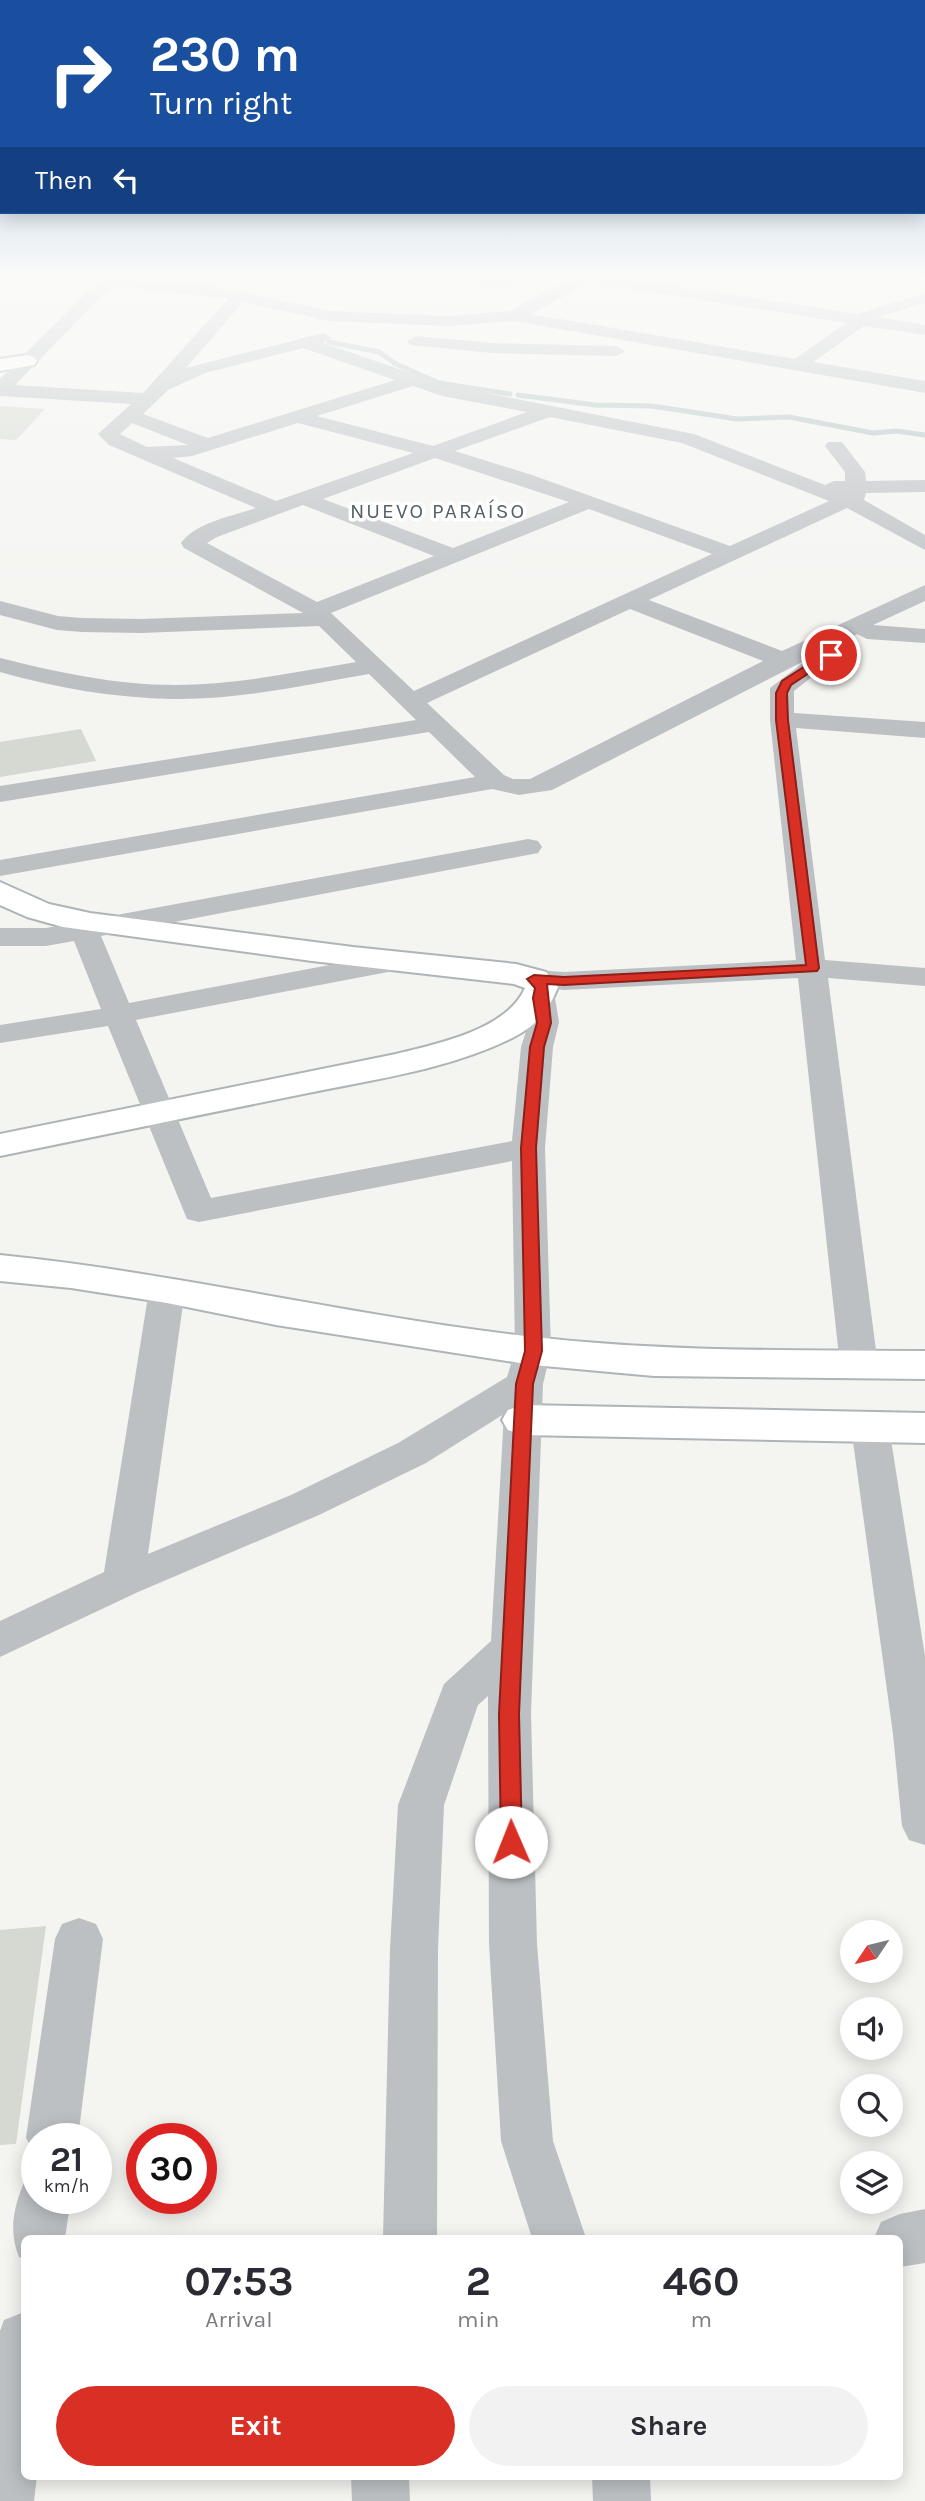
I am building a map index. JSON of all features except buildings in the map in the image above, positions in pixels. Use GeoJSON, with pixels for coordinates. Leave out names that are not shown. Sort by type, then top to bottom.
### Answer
{"type":"FeatureCollection","features":[{"type":"Feature","properties":{"kind":"street"},"geometry":{"type":"LineString","coordinates":[[143,395],[152,395]]}},
{"type":"Feature","properties":{"kind":"street"},"geometry":{"type":"LineString","coordinates":[[152,395],[108,434],[116,441],[276,509]]}},
{"type":"Feature","properties":{"kind":"street"},"geometry":{"type":"LineString","coordinates":[[142,451],[173,453],[366,395]]}},
{"type":"Feature","properties":{"kind":"street"},"geometry":{"type":"LineString","coordinates":[[462,395],[546,412],[626,424],[687,438],[803,484],[851,492],[925,486]]}},
{"type":"Feature","properties":{"kind":"street"},"geometry":{"type":"LineString","coordinates":[[546,412],[209,532],[192,543],[320,615],[495,781],[507,787],[526,788],[543,784],[783,660],[913,599]]}},
{"type":"Feature","properties":{"kind":"street"},"geometry":{"type":"LineString","coordinates":[[129,415],[207,444]]}},
{"type":"Feature","properties":{"kind":"street"},"geometry":{"type":"LineString","coordinates":[[297,416],[525,479],[729,553]]}},
{"type":"Feature","properties":{"kind":"street"},"geometry":{"type":"LineString","coordinates":[[835,446],[855,472],[851,492]]}},
{"type":"Feature","properties":{"kind":"street"},"geometry":{"type":"LineString","coordinates":[[851,492],[877,514],[925,544]]}},
{"type":"Feature","properties":{"kind":"street"},"geometry":{"type":"LineString","coordinates":[[411,701],[729,553],[851,492]]}},
{"type":"Feature","properties":{"kind":"street"},"geometry":{"type":"LineString","coordinates":[[305,499],[454,556]]}},
{"type":"Feature","properties":{"kind":"street"},"geometry":{"type":"LineString","coordinates":[[0,608],[57,623],[92,626],[141,626],[320,615],[454,556],[588,502]]}},
{"type":"Feature","properties":{"kind":"street"},"geometry":{"type":"LineString","coordinates":[[859,1366],[782,720],[781,693],[786,683],[867,632],[913,599]]}},
{"type":"Feature","properties":{"kind":"street"},"geometry":{"type":"LineString","coordinates":[[628,600],[783,660]]}},
{"type":"Feature","properties":{"kind":"street"},"geometry":{"type":"LineString","coordinates":[[867,632],[925,636]]}},
{"type":"Feature","properties":{"kind":"street"},"geometry":{"type":"LineString","coordinates":[[0,665],[51,679],[176,692],[265,685],[374,666]]}},
{"type":"Feature","properties":{"kind":"street"},"geometry":{"type":"LineString","coordinates":[[782,720],[925,730]]}},
{"type":"Feature","properties":{"kind":"street"},"geometry":{"type":"LineString","coordinates":[[0,794],[435,724]]}},
{"type":"Feature","properties":{"kind":"street"},"geometry":{"type":"LineString","coordinates":[[0,868],[495,781]]}},
{"type":"Feature","properties":{"kind":"street"},"geometry":{"type":"LineString","coordinates":[[0,937],[46,937],[528,847]]}},
{"type":"Feature","properties":{"kind":"street"},"geometry":{"type":"LineString","coordinates":[[0,891],[36,910],[97,927],[388,963],[516,974],[537,989],[544,1023],[537,1047],[528,1148],[527,1385],[509,1714],[513,1944],[527,2141],[558,2235]]}},
{"type":"Feature","properties":{"kind":"street"},"geometry":{"type":"LineString","coordinates":[[97,927],[118,1014],[199,1211],[528,1148]]}},
{"type":"Feature","properties":{"kind":"street"},"geometry":{"type":"LineString","coordinates":[[0,1034],[48,1028],[388,963]]}},
{"type":"Feature","properties":{"kind":"street"},"geometry":{"type":"LineString","coordinates":[[537,989],[564,981],[813,968],[925,977]]}},
{"type":"Feature","properties":{"kind":"street"},"geometry":{"type":"LineString","coordinates":[[0,1145],[398,1064],[435,1054],[514,1023],[530,1012],[537,989]]}},
{"type":"Feature","properties":{"kind":"street"},"geometry":{"type":"LineString","coordinates":[[0,1268],[71,1275],[167,1290],[276,1312],[527,1385],[870,1427],[925,1428]]}},
{"type":"Feature","properties":{"kind":"street"},"geometry":{"type":"LineString","coordinates":[[123,1581],[167,1290]]}},
{"type":"Feature","properties":{"kind":"street"},"geometry":{"type":"LineString","coordinates":[[0,1640],[123,1581],[305,1505],[400,1459],[527,1385],[654,1362],[925,1365]]}},
{"type":"Feature","properties":{"kind":"street"},"geometry":{"type":"LineString","coordinates":[[870,1427],[920,1734],[925,1826]]}},
{"type":"Feature","properties":{"kind":"street"},"geometry":{"type":"LineString","coordinates":[[410,2235],[414,1949],[421,1805],[459,1696],[514,1646]]}},
{"type":"Feature","properties":{"kind":"street"},"geometry":{"type":"LineString","coordinates":[[54,2123],[79,1939]]}},
{"type":"Feature","properties":{"kind":"street"},"geometry":{"type":"LineString","coordinates":[[38,2235],[42,2214]]}},
{"type":"Feature","properties":{"kind":"street"},"geometry":{"type":"LineString","coordinates":[[903,2240],[925,2236]]}},
{"type":"Feature","properties":{"kind":"street"},"geometry":{"type":"LineString","coordinates":[[5,2501],[14,2396],[21,2357]]}},
{"type":"Feature","properties":{"kind":"street"},"geometry":{"type":"LineString","coordinates":[[380,2480],[382,2501]]}},
{"type":"Feature","properties":{"kind":"street"},"geometry":{"type":"LineString","coordinates":[[621,2480],[622,2501]]}},
{"type":"Feature","properties":{"kind":"shaded area"},"geometry":{"type":"Polygon","coordinates":[[[0,406],[45,409],[16,440],[0,439],[0,406]]]}},
{"type":"Feature","properties":{"kind":"shaded area"},"geometry":{"type":"Polygon","coordinates":[[[81,729],[96,761],[0,777],[0,742],[81,729]]]}},
{"type":"Feature","properties":{"kind":"shaded area"},"geometry":{"type":"Polygon","coordinates":[[[46,1926],[16,2144],[0,2145],[0,1930],[46,1926]]]}},
{"type":"Feature","properties":{"kind":"waterway"},"geometry":{"type":"LineString","coordinates":[[518,395],[595,405],[652,406],[737,419],[789,417],[873,433],[896,431],[925,435]]}},
{"type":"Feature","properties":{"kind":"district","name":"NUEVO PARAÍSO"},"geometry":{"type":"Point","coordinates":[438,511]}},
{"type":"Feature","properties":{"kind":"route"},"geometry":{"type":"LineString","coordinates":[[511,1842],[509,1714],[524,1384],[533,1351],[528,1148],[537,1047],[544,1023],[540,998],[542,987],[534,979],[564,981],[813,968],[782,720],[781,693],[786,683],[831,655]]}}]}
